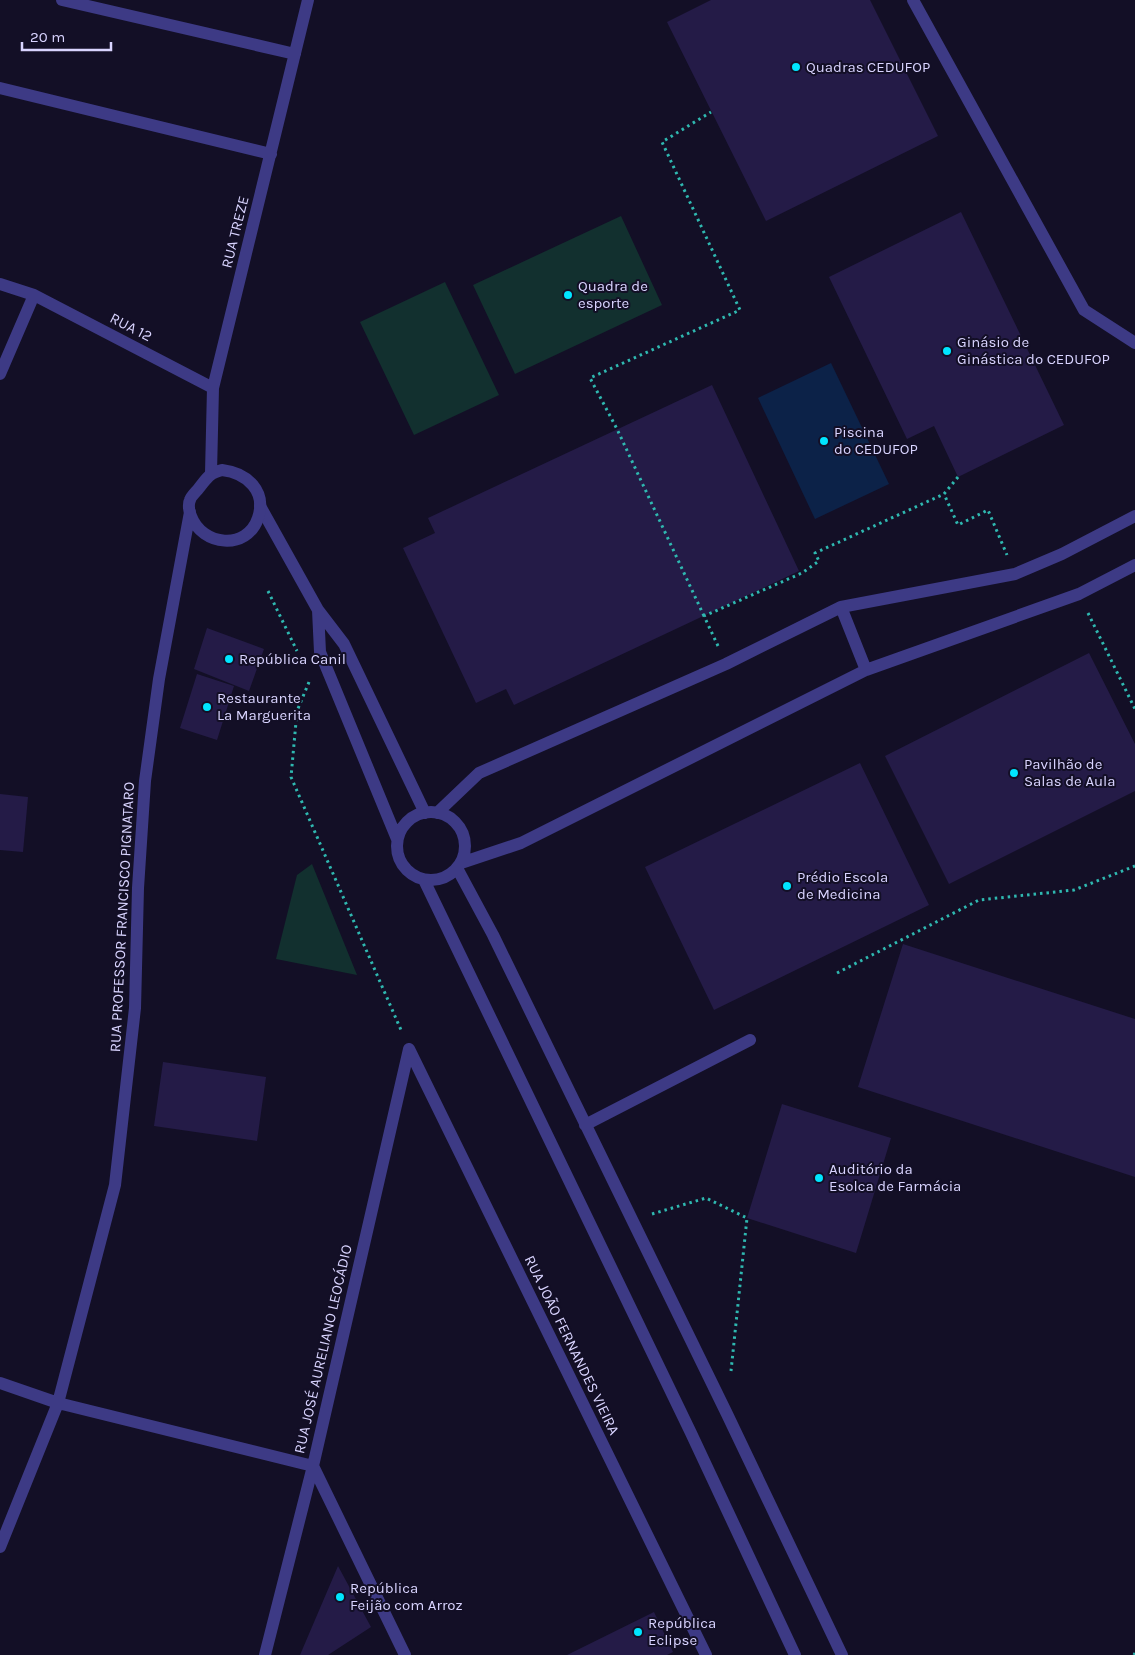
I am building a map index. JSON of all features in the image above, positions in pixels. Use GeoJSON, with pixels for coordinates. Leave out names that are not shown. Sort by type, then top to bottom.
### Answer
{"type":"FeatureCollection","features":[{"type":"Feature","properties":{"kind":"street"},"geometry":{"type":"LineString","coordinates":[[62,0],[295,54]]}},
{"type":"Feature","properties":{"kind":"street","name":"RUA TREZE"},"geometry":{"type":"LineString","coordinates":[[211,473],[213,388],[308,0]]}},
{"type":"Feature","properties":{"kind":"street"},"geometry":{"type":"LineString","coordinates":[[913,0],[1084,310],[1135,343]]}},
{"type":"Feature","properties":{"kind":"street"},"geometry":{"type":"LineString","coordinates":[[0,88],[271,154]]}},
{"type":"Feature","properties":{"kind":"street","name":"RUA 12"},"geometry":{"type":"LineString","coordinates":[[0,284],[34,295],[213,388]]}},
{"type":"Feature","properties":{"kind":"street"},"geometry":{"type":"LineString","coordinates":[[0,374],[34,295]]}},
{"type":"Feature","properties":{"kind":"street"},"geometry":{"type":"LineString","coordinates":[[260,506],[258,518],[253,528],[240,538],[223,541],[212,539],[202,533],[194,524],[190,512],[190,500],[211,473],[222,470],[234,472],[245,477],[253,485],[258,495],[260,506],[318,610],[344,644],[431,813]]}},
{"type":"Feature","properties":{"kind":"street","name":"RUA PROFESSOR FRANCISCO PIGNATARO"},"geometry":{"type":"LineString","coordinates":[[0,1547],[58,1403],[115,1185],[135,1008],[138,888],[145,782],[159,679],[190,512]]}},
{"type":"Feature","properties":{"kind":"street"},"geometry":{"type":"LineString","coordinates":[[431,813],[479,773],[726,664],[841,607],[1015,574],[1062,554],[1135,516]]}},
{"type":"Feature","properties":{"kind":"street"},"geometry":{"type":"LineString","coordinates":[[459,866],[521,843],[866,670],[1078,594],[1135,565]]}},
{"type":"Feature","properties":{"kind":"street"},"geometry":{"type":"LineString","coordinates":[[841,607],[866,670]]}},
{"type":"Feature","properties":{"kind":"street"},"geometry":{"type":"LineString","coordinates":[[318,610],[320,652],[397,839],[397,850],[400,860],[406,870],[414,876],[424,880],[443,879],[459,866],[464,854],[465,846],[459,828],[446,815],[431,813],[415,816],[407,822],[397,839]]}},
{"type":"Feature","properties":{"kind":"street"},"geometry":{"type":"LineString","coordinates":[[459,866],[842,1655]]}},
{"type":"Feature","properties":{"kind":"street"},"geometry":{"type":"LineString","coordinates":[[424,880],[683,1415],[795,1655]]}},
{"type":"Feature","properties":{"kind":"street"},"geometry":{"type":"LineString","coordinates":[[585,1126],[750,1040]]}},
{"type":"Feature","properties":{"kind":"street","name":"RUA JOSÉ AURELIANO LEOCÁDIO"},"geometry":{"type":"LineString","coordinates":[[265,1655],[313,1466],[410,1049]]}},
{"type":"Feature","properties":{"kind":"street","name":"RUA JOÃO FERNANDES VIEIRA"},"geometry":{"type":"LineString","coordinates":[[410,1049],[706,1655]]}},
{"type":"Feature","properties":{"kind":"street"},"geometry":{"type":"LineString","coordinates":[[0,1383],[58,1403],[313,1466],[405,1655]]}},
{"type":"Feature","properties":{"kind":"path"},"geometry":{"type":"LineString","coordinates":[[712,112],[662,142],[740,310],[590,378],[617,429],[726,664]]}},
{"type":"Feature","properties":{"kind":"path"},"geometry":{"type":"LineString","coordinates":[[704,616],[802,573],[819,560],[815,553],[944,494],[958,477]]}},
{"type":"Feature","properties":{"kind":"path"},"geometry":{"type":"LineString","coordinates":[[944,494],[958,525],[988,510],[1015,574]]}},
{"type":"Feature","properties":{"kind":"path"},"geometry":{"type":"LineString","coordinates":[[268,592],[298,653]]}},
{"type":"Feature","properties":{"kind":"path"},"geometry":{"type":"LineString","coordinates":[[1078,594],[1135,709]]}},
{"type":"Feature","properties":{"kind":"path"},"geometry":{"type":"LineString","coordinates":[[310,679],[297,711],[291,777],[410,1049]]}},
{"type":"Feature","properties":{"kind":"path"},"geometry":{"type":"LineString","coordinates":[[837,973],[979,900],[1074,890],[1135,866]]}},
{"type":"Feature","properties":{"kind":"path"},"geometry":{"type":"LineString","coordinates":[[632,1220],[706,1198],[747,1218],[731,1375]]}},
{"type":"Feature","properties":{"kind":"green space","name":"Quadra de esporte"},"geometry":{"type":"Polygon","coordinates":[[[621,216],[662,305],[515,374],[473,285],[621,216]]]}},
{"type":"Feature","properties":{"kind":"green space"},"geometry":{"type":"Polygon","coordinates":[[[445,282],[499,395],[414,435],[360,322],[445,282]]]}},
{"type":"Feature","properties":{"kind":"green space"},"geometry":{"type":"Polygon","coordinates":[[[312,864],[357,975],[276,959],[297,875],[312,864]]]}},
{"type":"Feature","properties":{"kind":"water","name":"Piscina do CEDUFOP"},"geometry":{"type":"Polygon","coordinates":[[[831,363],[889,484],[815,519],[758,398],[831,363]]]}},
{"type":"Feature","properties":{"kind":"building","name":"Quadras CEDUFOP"},"geometry":{"type":"Polygon","coordinates":[[[711,0],[870,0],[938,136],[766,221],[667,22],[711,0]]]}},
{"type":"Feature","properties":{"kind":"building","name":"Ginásio de Ginástica do CEDUFOP"},"geometry":{"type":"Polygon","coordinates":[[[961,212],[1064,425],[958,477],[934,426],[907,439],[829,277],[961,212]]]}},
{"type":"Feature","properties":{"kind":"building"},"geometry":{"type":"Polygon","coordinates":[[[712,385],[799,571],[514,705],[506,689],[476,703],[403,548],[435,533],[428,518],[712,385]]]}},
{"type":"Feature","properties":{"kind":"building","name":"República Canil"},"geometry":{"type":"Polygon","coordinates":[[[207,628],[264,649],[249,691],[194,669],[207,628]]]}},
{"type":"Feature","properties":{"kind":"building","name":"Pavilhão de Salas de Aula"},"geometry":{"type":"Polygon","coordinates":[[[1089,653],[1135,744],[1135,791],[949,884],[885,756],[1089,653]]]}},
{"type":"Feature","properties":{"kind":"building","name":"Restaurante La Marguerita"},"geometry":{"type":"Polygon","coordinates":[[[197,674],[234,686],[217,740],[180,728],[197,674]]]}},
{"type":"Feature","properties":{"kind":"building","name":"Prédio Escola de Medicina"},"geometry":{"type":"Polygon","coordinates":[[[860,763],[929,905],[714,1010],[645,867],[860,763]]]}},
{"type":"Feature","properties":{"kind":"building"},"geometry":{"type":"Polygon","coordinates":[[[0,794],[28,797],[23,852],[0,850],[0,794]]]}},
{"type":"Feature","properties":{"kind":"building"},"geometry":{"type":"Polygon","coordinates":[[[903,944],[1135,1019],[1135,1177],[858,1087],[903,944]]]}},
{"type":"Feature","properties":{"kind":"building"},"geometry":{"type":"Polygon","coordinates":[[[163,1062],[266,1077],[257,1141],[154,1126],[163,1062]]]}},
{"type":"Feature","properties":{"kind":"building","name":"Auditório da Esolca de Farmácia"},"geometry":{"type":"Polygon","coordinates":[[[782,1104],[891,1138],[856,1253],[747,1218],[782,1104]]]}},
{"type":"Feature","properties":{"kind":"building","name":"República Feijão com Arroz"},"geometry":{"type":"Polygon","coordinates":[[[338,1566],[371,1627],[328,1655],[300,1655],[338,1566]]]}},
{"type":"Feature","properties":{"kind":"building","name":"República Eclipse"},"geometry":{"type":"Polygon","coordinates":[[[654,1612],[673,1652],[667,1655],[567,1655],[654,1612]]]}},
{"type":"Feature","properties":{"kind":"place","name":"Quadras CEDUFOP"},"geometry":{"type":"Point","coordinates":[796,67]}},
{"type":"Feature","properties":{"kind":"place","name":"Quadra de esporte"},"geometry":{"type":"Point","coordinates":[568,295]}},
{"type":"Feature","properties":{"kind":"place","name":"Ginásio de Ginástica do CEDUFOP"},"geometry":{"type":"Point","coordinates":[947,351]}},
{"type":"Feature","properties":{"kind":"place","name":"Piscina do CEDUFOP"},"geometry":{"type":"Point","coordinates":[824,441]}},
{"type":"Feature","properties":{"kind":"place","name":"República Canil"},"geometry":{"type":"Point","coordinates":[229,659]}},
{"type":"Feature","properties":{"kind":"place","name":"Restaurante La Marguerita"},"geometry":{"type":"Point","coordinates":[207,707]}},
{"type":"Feature","properties":{"kind":"place","name":"Pavilhão de Salas de Aula"},"geometry":{"type":"Point","coordinates":[1014,773]}},
{"type":"Feature","properties":{"kind":"place","name":"Prédio Escola de Medicina"},"geometry":{"type":"Point","coordinates":[787,886]}},
{"type":"Feature","properties":{"kind":"place","name":"Auditório da Esolca de Farmácia"},"geometry":{"type":"Point","coordinates":[819,1178]}},
{"type":"Feature","properties":{"kind":"place","name":"República Feijão com Arroz"},"geometry":{"type":"Point","coordinates":[340,1597]}},
{"type":"Feature","properties":{"kind":"place","name":"República Eclipse"},"geometry":{"type":"Point","coordinates":[638,1632]}}]}
